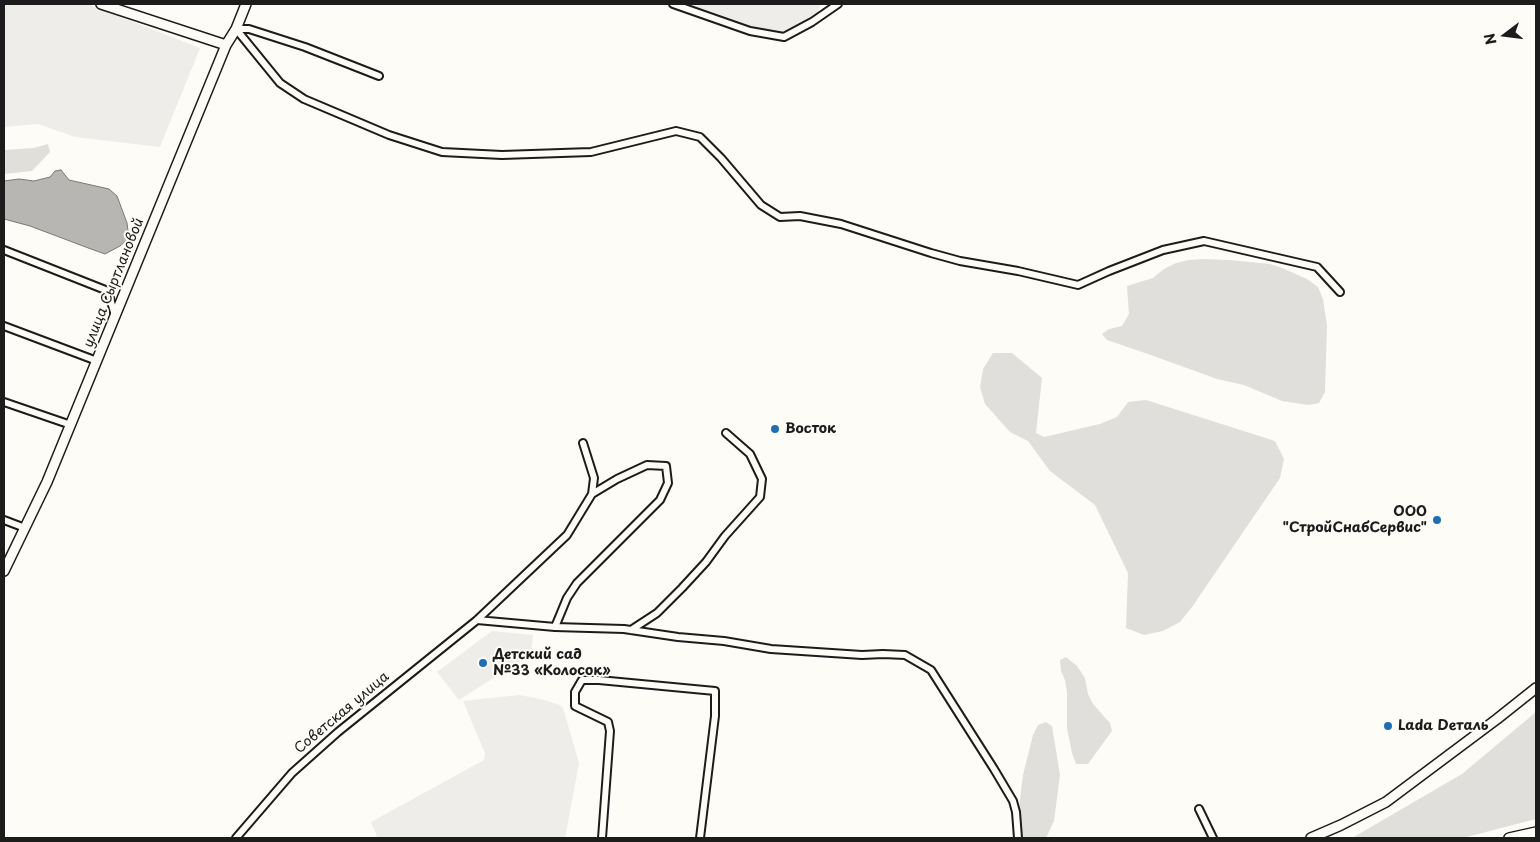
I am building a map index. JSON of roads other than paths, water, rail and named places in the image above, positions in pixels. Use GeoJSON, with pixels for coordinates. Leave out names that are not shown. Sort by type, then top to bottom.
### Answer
{"type":"FeatureCollection","features":[{"type":"Feature","properties":{"kind":"street"},"geometry":{"type":"LineString","coordinates":[[101,4],[226,45]]}},
{"type":"Feature","properties":{"kind":"street","name":"улица Сыртлановой"},"geometry":{"type":"LineString","coordinates":[[4,571],[47,482],[226,45],[236,29],[246,4]]}},
{"type":"Feature","properties":{"kind":"street"},"geometry":{"type":"LineString","coordinates":[[673,4],[750,31],[784,37],[812,22],[838,4]]}},
{"type":"Feature","properties":{"kind":"street"},"geometry":{"type":"LineString","coordinates":[[236,29],[249,28],[305,47],[379,76]]}},
{"type":"Feature","properties":{"kind":"street"},"geometry":{"type":"LineString","coordinates":[[236,29],[280,83],[304,99],[389,135],[442,152],[502,155],[591,152],[676,131],[700,137],[721,158],[761,205],[780,216],[800,216],[842,224],[960,261],[1018,271],[1078,285],[1163,250],[1204,241],[1317,267],[1340,292]]}},
{"type":"Feature","properties":{"kind":"street"},"geometry":{"type":"LineString","coordinates":[[4,250],[108,291],[115,316]]}},
{"type":"Feature","properties":{"kind":"street"},"geometry":{"type":"LineString","coordinates":[[4,326],[97,361]]}},
{"type":"Feature","properties":{"kind":"street"},"geometry":{"type":"LineString","coordinates":[[4,402],[71,425]]}},
{"type":"Feature","properties":{"kind":"street"},"geometry":{"type":"LineString","coordinates":[[631,630],[657,613],[682,588],[760,498],[762,479],[750,454],[726,433]]}},
{"type":"Feature","properties":{"kind":"street"},"geometry":{"type":"LineString","coordinates":[[583,442],[594,478],[592,494]]}},
{"type":"Feature","properties":{"kind":"street"},"geometry":{"type":"LineString","coordinates":[[555,627],[567,598],[578,583],[660,500],[668,483],[666,466],[647,465],[592,494]]}},
{"type":"Feature","properties":{"kind":"street","name":"Советская улица"},"geometry":{"type":"LineString","coordinates":[[236,838],[292,773],[338,732],[478,620],[567,535],[592,494]]}},
{"type":"Feature","properties":{"kind":"street"},"geometry":{"type":"LineString","coordinates":[[4,520],[25,528]]}},
{"type":"Feature","properties":{"kind":"street"},"geometry":{"type":"LineString","coordinates":[[478,620],[555,627],[631,630],[771,649],[862,655],[905,655],[931,670],[963,718],[1013,801],[1018,838]]}},
{"type":"Feature","properties":{"kind":"street"},"geometry":{"type":"LineString","coordinates":[[602,838],[610,731],[608,722],[576,706],[575,692],[582,680],[715,691],[715,716],[700,838]]}},
{"type":"Feature","properties":{"kind":"street"},"geometry":{"type":"LineString","coordinates":[[1311,838],[1386,802],[1498,719],[1536,688]]}},
{"type":"Feature","properties":{"kind":"street"},"geometry":{"type":"LineString","coordinates":[[1198,809],[1213,838]]}},
{"type":"Feature","properties":{"kind":"street"},"geometry":{"type":"LineString","coordinates":[[1321,838],[1341,825]]}},
{"type":"Feature","properties":{"kind":"street"},"geometry":{"type":"LineString","coordinates":[[1509,838],[1536,832]]}},
{"type":"Feature","properties":{"kind":"place","name":"Восток"},"geometry":{"type":"Point","coordinates":[775,429]}},
{"type":"Feature","properties":{"kind":"place","name":"ООО \"СтройСнабСервис\""},"geometry":{"type":"Point","coordinates":[1437,520]}},
{"type":"Feature","properties":{"kind":"place","name":"Детский сад №33 «Колосок»"},"geometry":{"type":"Point","coordinates":[483,663]}},
{"type":"Feature","properties":{"kind":"place","name":"Lada Dеталь"},"geometry":{"type":"Point","coordinates":[1388,726]}}]}
